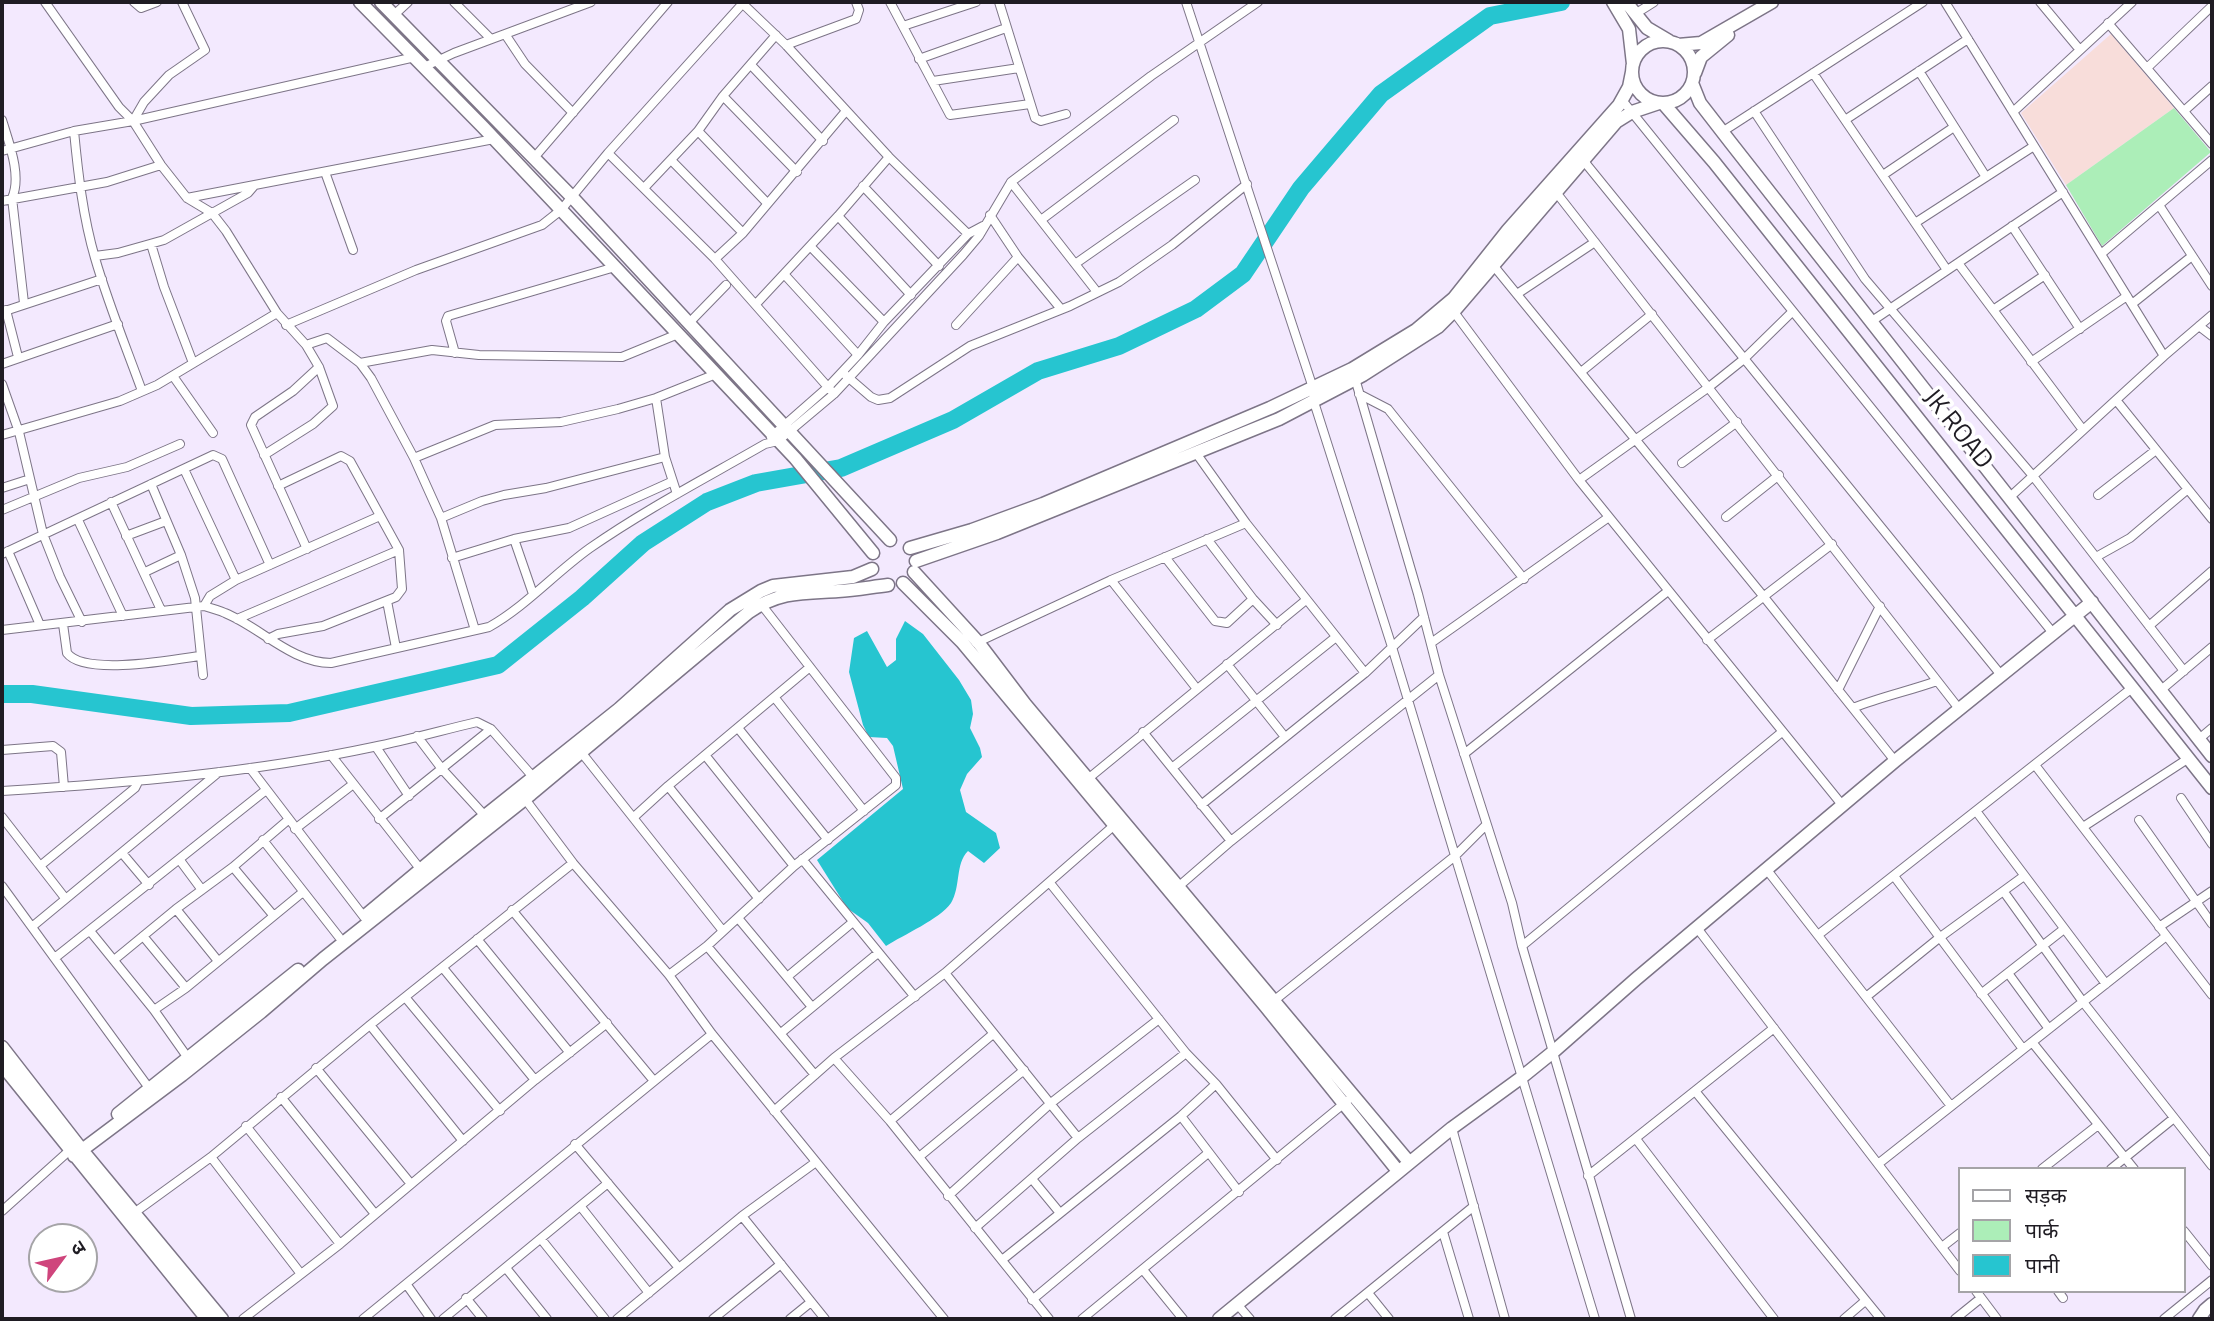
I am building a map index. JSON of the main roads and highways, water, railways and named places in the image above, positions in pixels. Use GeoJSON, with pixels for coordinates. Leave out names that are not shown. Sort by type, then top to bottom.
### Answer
{"type":"FeatureCollection","features":[{"type":"Feature","properties":{"kind":"water"},"geometry":{"type":"Polygon","coordinates":[[[905,621],[923,634],[971,700],[973,714],[970,728],[982,757],[967,774],[960,790],[966,812],[996,833],[1000,848],[984,863],[968,851],[961,862],[954,897],[946,909],[886,946],[868,923],[847,908],[817,860],[903,789],[893,746],[887,738],[869,737],[863,725],[849,672],[854,638],[867,631],[887,667],[896,660],[896,639],[905,621]]]}},
{"type":"Feature","properties":{"kind":"waterway"},"geometry":{"type":"LineString","coordinates":[[2,694],[32,694],[191,716],[289,713],[498,665],[582,598],[643,543],[707,502],[756,483],[841,468],[953,420],[1038,371],[1119,346],[1196,309],[1243,274],[1301,188],[1381,94],[1490,16],[1561,2]]}}]}
